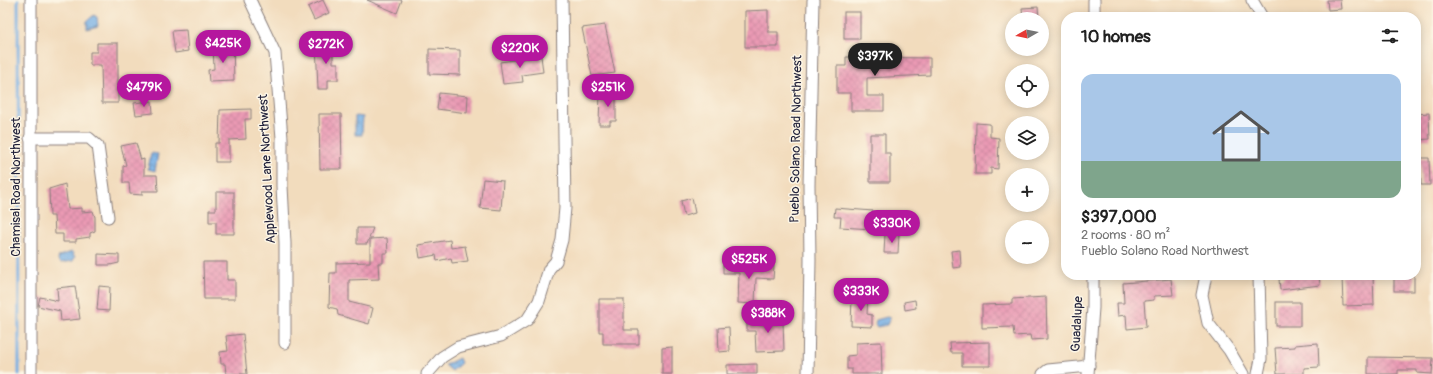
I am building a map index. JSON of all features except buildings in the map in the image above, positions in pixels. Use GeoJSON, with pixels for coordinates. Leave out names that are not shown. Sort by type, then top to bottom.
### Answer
{"type":"FeatureCollection","features":[{"type":"Feature","properties":{"kind":"street","name":"Chamisal Road Northwest"},"geometry":{"type":"LineString","coordinates":[[31,374],[30,138],[32,0]]}},
{"type":"Feature","properties":{"kind":"street","name":"Applewood Lane Northwest"},"geometry":{"type":"LineString","coordinates":[[250,0],[275,53],[282,138],[282,186],[285,243],[285,342]]}},
{"type":"Feature","properties":{"kind":"street"},"geometry":{"type":"LineString","coordinates":[[427,374],[442,357],[458,347],[501,336],[527,320],[539,301],[549,269],[556,260],[562,240],[565,208],[562,0]]}},
{"type":"Feature","properties":{"kind":"street","name":"Pueblo Solano Road Northwest"},"geometry":{"type":"LineString","coordinates":[[808,374],[810,260],[809,177],[813,0]]}},
{"type":"Feature","properties":{"kind":"street"},"geometry":{"type":"LineString","coordinates":[[1094,0],[1094,12]]}},
{"type":"Feature","properties":{"kind":"street"},"geometry":{"type":"LineString","coordinates":[[1252,0],[1259,12]]}},
{"type":"Feature","properties":{"kind":"street"},"geometry":{"type":"LineString","coordinates":[[30,138],[89,138],[98,146],[108,217]]}},
{"type":"Feature","properties":{"kind":"street","name":"Guadalupe"},"geometry":{"type":"LineString","coordinates":[[1089,370],[1093,280]]}},
{"type":"Feature","properties":{"kind":"street"},"geometry":{"type":"LineString","coordinates":[[1205,280],[1202,295],[1208,323],[1229,350],[1243,374]]}},
{"type":"Feature","properties":{"kind":"street"},"geometry":{"type":"LineString","coordinates":[[1258,374],[1261,359],[1259,280]]}},
{"type":"Feature","properties":{"kind":"street"},"geometry":{"type":"LineString","coordinates":[[1043,374],[1048,370],[1089,370]]}},
{"type":"Feature","properties":{"kind":"water"},"geometry":{"type":"Polygon","coordinates":[[[94,15],[97,17],[98,26],[87,29],[87,21],[94,15]]]}},
{"type":"Feature","properties":{"kind":"water"},"geometry":{"type":"Polygon","coordinates":[[[355,116],[363,117],[362,135],[355,135],[355,116]]]}},
{"type":"Feature","properties":{"kind":"water"},"geometry":{"type":"Polygon","coordinates":[[[151,153],[158,154],[155,171],[148,169],[151,153]]]}},
{"type":"Feature","properties":{"kind":"water"},"geometry":{"type":"Polygon","coordinates":[[[72,252],[75,257],[73,261],[61,263],[58,260],[59,256],[72,252]]]}},
{"type":"Feature","properties":{"kind":"water"},"geometry":{"type":"Polygon","coordinates":[[[887,317],[890,318],[887,325],[877,327],[875,324],[876,320],[887,317]]]}},
{"type":"Feature","properties":{"kind":"water"},"geometry":{"type":"Polygon","coordinates":[[[459,358],[461,363],[452,371],[445,365],[459,358]]]}},
{"type":"Feature","properties":{"kind":"waterway"},"geometry":{"type":"LineString","coordinates":[[18,0],[19,374]]}}]}
